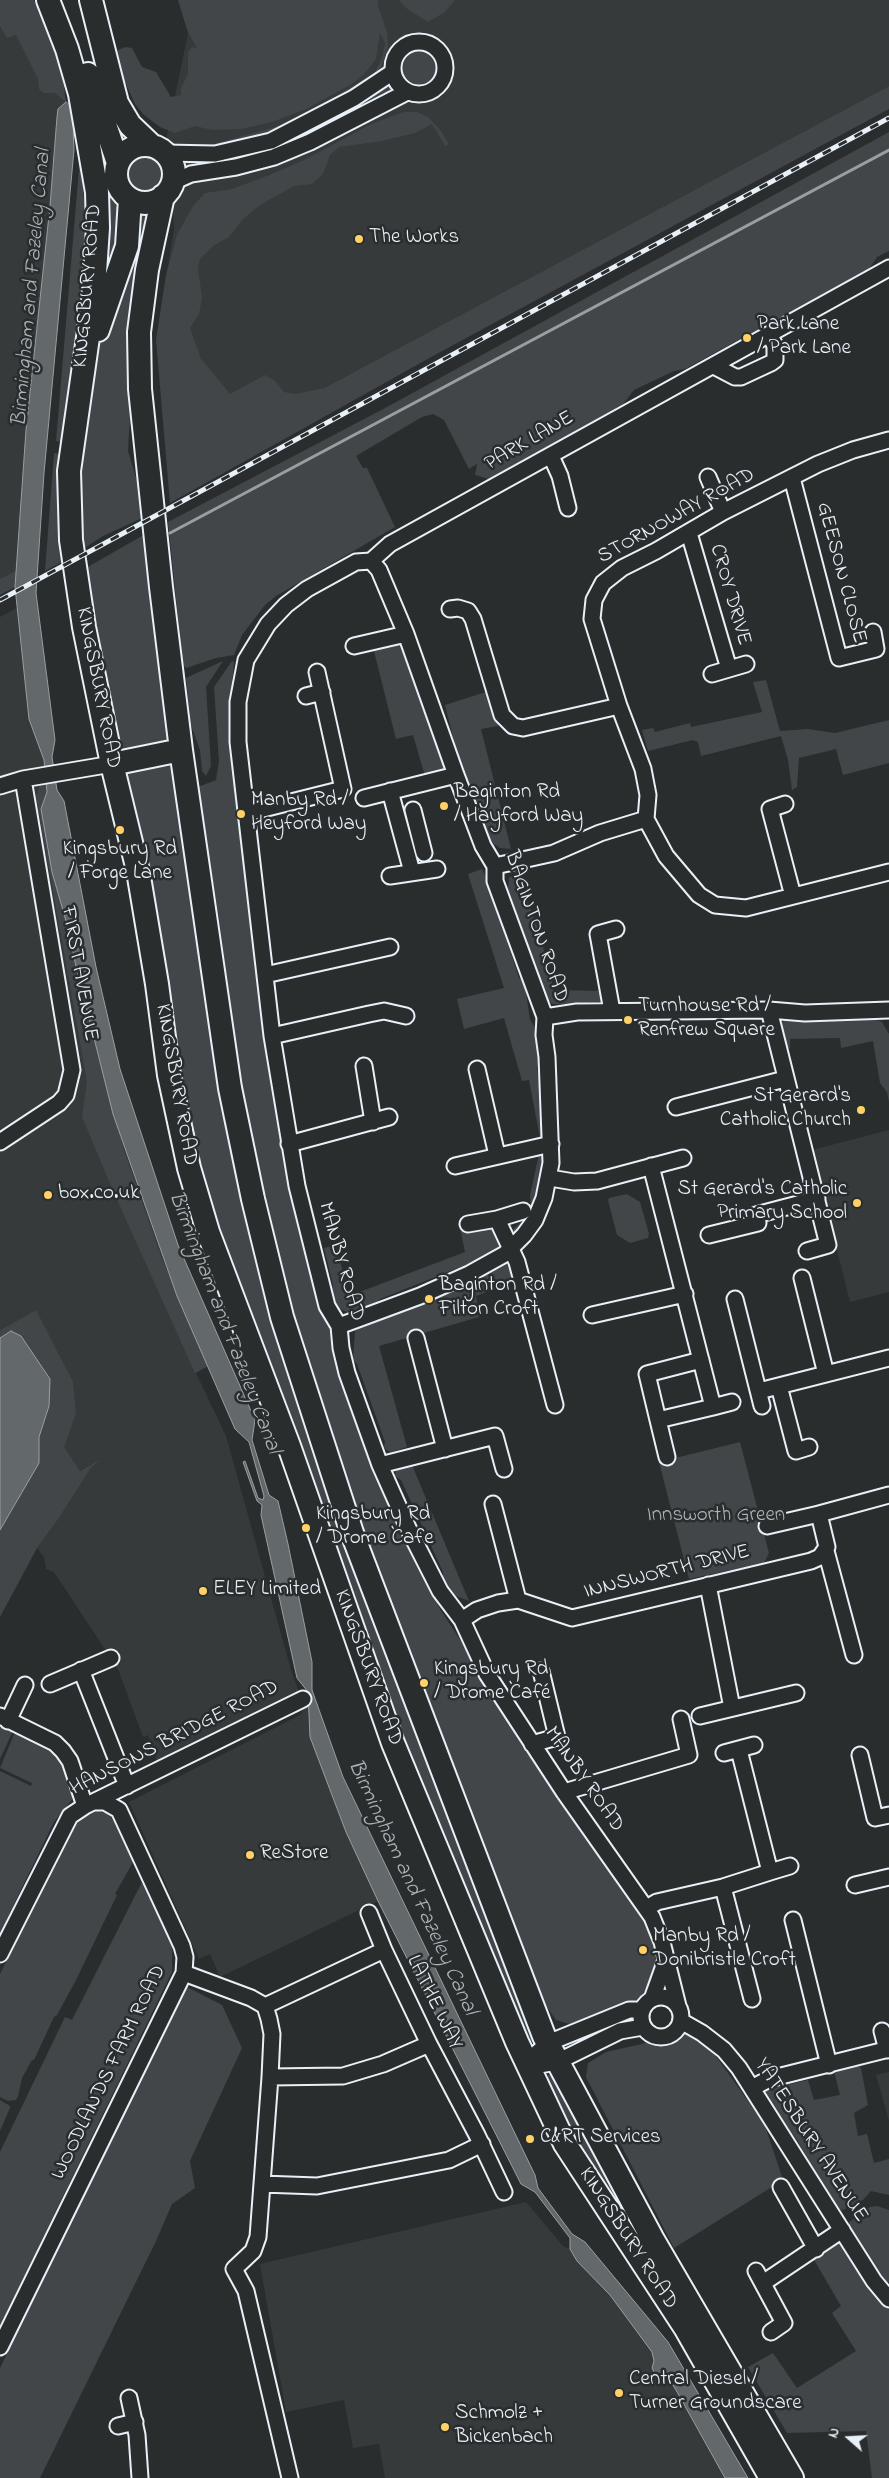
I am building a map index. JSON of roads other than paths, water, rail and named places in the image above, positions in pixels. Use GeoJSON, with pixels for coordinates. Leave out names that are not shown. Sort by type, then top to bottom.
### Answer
{"type":"FeatureCollection","features":[{"type":"Feature","properties":{"kind":"highway","name":"KINGSBURY ROAD"},"geometry":{"type":"LineString","coordinates":[[48,0],[67,49],[80,94],[97,192],[98,228],[93,302],[69,471],[71,540],[84,627],[112,764],[138,871],[157,984],[169,1075],[189,1168],[208,1232],[283,1430],[393,1743],[527,2060],[565,2144],[686,2329],[771,2478]]}},
{"type":"Feature","properties":{"kind":"highway"},"geometry":{"type":"LineString","coordinates":[[53,0],[70,28],[118,163],[117,180],[119,187],[130,199],[147,203],[168,189],[174,169],[158,149],[130,125],[117,103],[91,0]]}},
{"type":"Feature","properties":{"kind":"highway"},"geometry":{"type":"LineString","coordinates":[[118,163],[122,156],[136,147],[158,149]]}},
{"type":"Feature","properties":{"kind":"highway","name":"KINGSBURY ROAD"},"geometry":{"type":"LineString","coordinates":[[168,189],[147,270],[139,332],[140,370],[161,587],[181,750],[230,1088],[253,1199],[282,1318],[352,1533],[550,2047],[652,2238],[792,2478]]}},
{"type":"Feature","properties":{"kind":"highway"},"geometry":{"type":"LineString","coordinates":[[82,374],[124,258],[129,231],[130,199]]}},
{"type":"Feature","properties":{"kind":"highway"},"geometry":{"type":"LineString","coordinates":[[112,764],[181,750]]}},
{"type":"Feature","properties":{"kind":"highway"},"geometry":{"type":"LineString","coordinates":[[527,2060],[522,2047],[550,2047]]}},
{"type":"Feature","properties":{"kind":"street"},"geometry":{"type":"LineString","coordinates":[[411,43],[426,43],[441,54],[445,69],[440,83],[435,89],[422,95],[407,92],[400,87],[393,72],[394,59],[398,52],[411,43]]}},
{"type":"Feature","properties":{"kind":"street"},"geometry":{"type":"LineString","coordinates":[[158,149],[215,154],[271,140],[354,98],[393,72]]}},
{"type":"Feature","properties":{"kind":"street"},"geometry":{"type":"LineString","coordinates":[[168,189],[191,174],[274,157],[310,142],[407,92]]}},
{"type":"Feature","properties":{"kind":"street","name":"PARK LANE"},"geometry":{"type":"LineString","coordinates":[[371,561],[390,544],[551,456],[658,394],[714,366],[889,268]]}},
{"type":"Feature","properties":{"kind":"street"},"geometry":{"type":"LineString","coordinates":[[714,366],[735,377],[741,377],[771,363],[775,360],[775,346],[770,334]]}},
{"type":"Feature","properties":{"kind":"street","name":"STORNOWAY ROAD"},"geometry":{"type":"LineString","coordinates":[[646,818],[648,795],[643,769],[619,706],[592,619],[594,600],[603,583],[622,568],[689,533],[723,512],[853,450],[889,440]]}},
{"type":"Feature","properties":{"kind":"street"},"geometry":{"type":"LineString","coordinates":[[551,456],[560,476],[568,508]]}},
{"type":"Feature","properties":{"kind":"street"},"geometry":{"type":"LineString","coordinates":[[708,477],[723,512]]}},
{"type":"Feature","properties":{"kind":"street","name":"GEESON CLOSE"},"geometry":{"type":"LineString","coordinates":[[792,478],[839,658],[876,649],[873,632]]}},
{"type":"Feature","properties":{"kind":"street","name":"CROY DRIVE"},"geometry":{"type":"LineString","coordinates":[[689,533],[729,669]]}},
{"type":"Feature","properties":{"kind":"street","name":"BAGINTON ROAD"},"geometry":{"type":"LineString","coordinates":[[339,1326],[435,1289],[492,1262],[511,1249],[535,1220],[550,1178],[551,1144],[547,1057],[544,1036],[545,1017],[495,881],[495,866],[483,846],[406,634],[379,570],[371,561]]}},
{"type":"Feature","properties":{"kind":"street","name":"MANBY ROAD"},"geometry":{"type":"LineString","coordinates":[[371,561],[356,562],[307,589],[286,605],[268,624],[246,660],[238,702],[237,722],[272,1036],[289,1144],[327,1306],[339,1326],[341,1348],[347,1373],[380,1465],[425,1564],[440,1591],[462,1620],[486,1674],[564,1792],[647,1908],[662,1942],[678,2006]]}},
{"type":"Feature","properties":{"kind":"street"},"geometry":{"type":"LineString","coordinates":[[450,609],[458,608],[468,611],[474,619],[502,715],[513,726],[523,728],[619,706]]}},
{"type":"Feature","properties":{"kind":"street"},"geometry":{"type":"LineString","coordinates":[[354,646],[406,634]]}},
{"type":"Feature","properties":{"kind":"street","name":"CROY DRIVE"},"geometry":{"type":"LineString","coordinates":[[712,674],[746,664]]}},
{"type":"Feature","properties":{"kind":"street"},"geometry":{"type":"LineString","coordinates":[[247,813],[343,789],[317,672]]}},
{"type":"Feature","properties":{"kind":"street"},"geometry":{"type":"LineString","coordinates":[[306,696],[322,692]]}},
{"type":"Feature","properties":{"kind":"street"},"geometry":{"type":"LineString","coordinates":[[0,786],[28,778],[112,764]]}},
{"type":"Feature","properties":{"kind":"street"},"geometry":{"type":"LineString","coordinates":[[364,798],[456,775]]}},
{"type":"Feature","properties":{"kind":"street","name":"FIRST AVENUE"},"geometry":{"type":"LineString","coordinates":[[0,1142],[59,1104],[66,1095],[72,1070],[28,778]]}},
{"type":"Feature","properties":{"kind":"street"},"geometry":{"type":"LineString","coordinates":[[390,791],[412,872]]}},
{"type":"Feature","properties":{"kind":"street"},"geometry":{"type":"LineString","coordinates":[[785,804],[770,809],[793,896]]}},
{"type":"Feature","properties":{"kind":"street"},"geometry":{"type":"LineString","coordinates":[[412,810],[424,852]]}},
{"type":"Feature","properties":{"kind":"street"},"geometry":{"type":"LineString","coordinates":[[495,866],[554,853],[600,833],[646,818],[666,856],[688,884],[699,895],[715,904],[746,908],[889,872]]}},
{"type":"Feature","properties":{"kind":"street"},"geometry":{"type":"LineString","coordinates":[[402,834],[416,828]]}},
{"type":"Feature","properties":{"kind":"street"},"geometry":{"type":"LineString","coordinates":[[390,876],[437,869]]}},
{"type":"Feature","properties":{"kind":"street"},"geometry":{"type":"LineString","coordinates":[[612,1012],[598,934],[616,929]]}},
{"type":"Feature","properties":{"kind":"street"},"geometry":{"type":"LineString","coordinates":[[265,974],[390,946]]}},
{"type":"Feature","properties":{"kind":"street"},"geometry":{"type":"LineString","coordinates":[[545,1017],[577,1012],[769,1010],[805,1013],[889,1010]]}},
{"type":"Feature","properties":{"kind":"street"},"geometry":{"type":"LineString","coordinates":[[769,1010],[828,1245],[807,1251]]}},
{"type":"Feature","properties":{"kind":"street"},"geometry":{"type":"LineString","coordinates":[[272,1036],[370,1014],[384,1012],[405,1014]]}},
{"type":"Feature","properties":{"kind":"street"},"geometry":{"type":"LineString","coordinates":[[364,1066],[373,1122]]}},
{"type":"Feature","properties":{"kind":"street"},"geometry":{"type":"LineString","coordinates":[[477,1069],[497,1155]]}},
{"type":"Feature","properties":{"kind":"street"},"geometry":{"type":"LineString","coordinates":[[676,1107],[785,1079]]}},
{"type":"Feature","properties":{"kind":"street"},"geometry":{"type":"LineString","coordinates":[[289,1144],[389,1117]]}},
{"type":"Feature","properties":{"kind":"street"},"geometry":{"type":"LineString","coordinates":[[455,1166],[551,1144]]}},
{"type":"Feature","properties":{"kind":"street"},"geometry":{"type":"LineString","coordinates":[[550,1178],[574,1182],[597,1181],[683,1158]]}},
{"type":"Feature","properties":{"kind":"street"},"geometry":{"type":"LineString","coordinates":[[651,1166],[713,1408]]}},
{"type":"Feature","properties":{"kind":"street"},"geometry":{"type":"LineString","coordinates":[[709,1236],[758,1223],[756,1215],[816,1199]]}},
{"type":"Feature","properties":{"kind":"street"},"geometry":{"type":"LineString","coordinates":[[468,1224],[497,1220],[523,1211]]}},
{"type":"Feature","properties":{"kind":"street"},"geometry":{"type":"LineString","coordinates":[[497,1220],[517,1262],[554,1405]]}},
{"type":"Feature","properties":{"kind":"street"},"geometry":{"type":"LineString","coordinates":[[802,1278],[826,1374]]}},
{"type":"Feature","properties":{"kind":"street"},"geometry":{"type":"LineString","coordinates":[[592,1315],[684,1294]]}},
{"type":"Feature","properties":{"kind":"street"},"geometry":{"type":"LineString","coordinates":[[735,1299],[762,1406]]}},
{"type":"Feature","properties":{"kind":"street"},"geometry":{"type":"LineString","coordinates":[[416,1338],[445,1449]]}},
{"type":"Feature","properties":{"kind":"street"},"geometry":{"type":"LineString","coordinates":[[759,1391],[889,1358]]}},
{"type":"Feature","properties":{"kind":"street"},"geometry":{"type":"LineString","coordinates":[[667,1457],[646,1374],[700,1360]]}},
{"type":"Feature","properties":{"kind":"street"},"geometry":{"type":"LineString","coordinates":[[779,1386],[796,1451],[809,1447]]}},
{"type":"Feature","properties":{"kind":"street"},"geometry":{"type":"LineString","coordinates":[[658,1420],[732,1402]]}},
{"type":"Feature","properties":{"kind":"street"},"geometry":{"type":"LineString","coordinates":[[380,1465],[495,1436],[504,1469]]}},
{"type":"Feature","properties":{"kind":"street","name":"INNSWORTH DRIVE"},"geometry":{"type":"LineString","coordinates":[[767,1526],[889,1495]]}},
{"type":"Feature","properties":{"kind":"street"},"geometry":{"type":"LineString","coordinates":[[493,1504],[518,1600]]}},
{"type":"Feature","properties":{"kind":"street"},"geometry":{"type":"LineString","coordinates":[[819,1514],[827,1547],[826,1551],[854,1655]]}},
{"type":"Feature","properties":{"kind":"street","name":"INNSWORTH DRIVE"},"geometry":{"type":"LineString","coordinates":[[462,1620],[477,1610],[498,1603],[518,1600],[572,1618],[811,1561],[826,1551]]}},
{"type":"Feature","properties":{"kind":"street"},"geometry":{"type":"LineString","coordinates":[[708,1585],[732,1708]]}},
{"type":"Feature","properties":{"kind":"street"},"geometry":{"type":"LineString","coordinates":[[50,1684],[111,1658]]}},
{"type":"Feature","properties":{"kind":"street"},"geometry":{"type":"LineString","coordinates":[[82,1670],[127,1786]]}},
{"type":"Feature","properties":{"kind":"street"},"geometry":{"type":"LineString","coordinates":[[532,1744],[557,1737],[541,1671]]}},
{"type":"Feature","properties":{"kind":"street"},"geometry":{"type":"LineString","coordinates":[[25,1686],[4,1718],[55,1744],[63,1751],[70,1761],[90,1804]]}},
{"type":"Feature","properties":{"kind":"street"},"geometry":{"type":"LineString","coordinates":[[700,1716],[796,1693]]}},
{"type":"Feature","properties":{"kind":"street","name":"HANSONS BRIDGE ROAD"},"geometry":{"type":"LineString","coordinates":[[0,1954],[70,1816],[90,1804],[303,1699]]}},
{"type":"Feature","properties":{"kind":"street"},"geometry":{"type":"LineString","coordinates":[[564,1792],[689,1755],[681,1719]]}},
{"type":"Feature","properties":{"kind":"street"},"geometry":{"type":"LineString","coordinates":[[754,1745],[731,1751],[770,1872]]}},
{"type":"Feature","properties":{"kind":"street"},"geometry":{"type":"LineString","coordinates":[[860,1755],[875,1818],[889,1815]]}},
{"type":"Feature","properties":{"kind":"street","name":"WOODLANDS FARM ROAD"},"geometry":{"type":"LineString","coordinates":[[0,2347],[184,1973],[185,1957],[182,1946],[119,1810],[105,1802],[90,1804]]}},
{"type":"Feature","properties":{"kind":"street"},"geometry":{"type":"LineString","coordinates":[[647,1908],[657,1902],[724,1888],[790,1866]]}},
{"type":"Feature","properties":{"kind":"street"},"geometry":{"type":"LineString","coordinates":[[855,1885],[889,1877]]}},
{"type":"Feature","properties":{"kind":"street"},"geometry":{"type":"LineString","coordinates":[[724,1888],[752,1999]]}},
{"type":"Feature","properties":{"kind":"street"},"geometry":{"type":"LineString","coordinates":[[369,1913],[384,1950]]}},
{"type":"Feature","properties":{"kind":"street"},"geometry":{"type":"LineString","coordinates":[[793,1920],[829,2065]]}},
{"type":"Feature","properties":{"kind":"street","name":"LATHE WAY"},"geometry":{"type":"LineString","coordinates":[[265,2006],[384,1950],[429,2044],[482,2144],[504,2192]]}},
{"type":"Feature","properties":{"kind":"street"},"geometry":{"type":"LineString","coordinates":[[643,2027],[647,2004],[666,1960]]}},
{"type":"Feature","properties":{"kind":"street"},"geometry":{"type":"LineString","coordinates":[[184,1973],[235,1991],[265,2006],[272,2034],[258,2236],[253,2251],[234,2268],[246,2291],[290,2478]]}},
{"type":"Feature","properties":{"kind":"street"},"geometry":{"type":"LineString","coordinates":[[550,2047],[622,2012],[669,1999],[678,2006],[681,2021],[675,2032],[664,2038],[651,2035],[643,2027]]}},
{"type":"Feature","properties":{"kind":"street","name":"YATESBURY AVENUE"},"geometry":{"type":"LineString","coordinates":[[681,2021],[702,2033],[724,2050],[752,2088],[842,2230],[889,2299]]}},
{"type":"Feature","properties":{"kind":"street"},"geometry":{"type":"LineString","coordinates":[[550,2047],[643,2027]]}},
{"type":"Feature","properties":{"kind":"street"},"geometry":{"type":"LineString","coordinates":[[752,2088],[769,2079],[888,2050],[882,2031]]}},
{"type":"Feature","properties":{"kind":"street"},"geometry":{"type":"LineString","coordinates":[[270,2077],[343,2076],[383,2064],[429,2044]]}},
{"type":"Feature","properties":{"kind":"street"},"geometry":{"type":"LineString","coordinates":[[262,2184],[317,2186],[449,2160],[482,2144]]}},
{"type":"Feature","properties":{"kind":"street"},"geometry":{"type":"LineString","coordinates":[[781,2187],[816,2249]]}},
{"type":"Feature","properties":{"kind":"street"},"geometry":{"type":"LineString","coordinates":[[771,2332],[784,2323],[759,2277],[816,2249],[842,2230]]}},
{"type":"Feature","properties":{"kind":"street"},"geometry":{"type":"LineString","coordinates":[[129,2398],[135,2422],[140,2478]]}},
{"type":"Feature","properties":{"kind":"street"},"geometry":{"type":"LineString","coordinates":[[118,2426],[135,2422]]}},
{"type":"Feature","properties":{"kind":"waterway","name":"Birmingham and Fazeley Canal"},"geometry":{"type":"LineString","coordinates":[[68,129],[70,107]]}},
{"type":"Feature","properties":{"kind":"waterway"},"geometry":{"type":"LineString","coordinates":[[170,533],[889,150]]}},
{"type":"Feature","properties":{"kind":"railway"},"geometry":{"type":"LineString","coordinates":[[0,600],[889,118]]}},
{"type":"Feature","properties":{"kind":"place","name":"The Works"},"geometry":{"type":"Point","coordinates":[359,239]}},
{"type":"Feature","properties":{"kind":"place","name":"Park Lane / Park Lane"},"geometry":{"type":"Point","coordinates":[747,338]}},
{"type":"Feature","properties":{"kind":"place","name":"Baginton Rd / Hayford Way"},"geometry":{"type":"Point","coordinates":[444,806]}},
{"type":"Feature","properties":{"kind":"place","name":"Manby Rd / Heyford Way"},"geometry":{"type":"Point","coordinates":[241,814]}},
{"type":"Feature","properties":{"kind":"place","name":"Kingsbury Rd / Forge Lane"},"geometry":{"type":"Point","coordinates":[120,830]}},
{"type":"Feature","properties":{"kind":"place","name":"Turnhouse Rd / Renfrew Square"},"geometry":{"type":"Point","coordinates":[628,1020]}},
{"type":"Feature","properties":{"kind":"place","name":"St Gerard's Catholic Church"},"geometry":{"type":"Point","coordinates":[861,1110]}},
{"type":"Feature","properties":{"kind":"place","name":"box.co.uk"},"geometry":{"type":"Point","coordinates":[48,1195]}},
{"type":"Feature","properties":{"kind":"place","name":"St Gerard's Catholic Primary School"},"geometry":{"type":"Point","coordinates":[857,1203]}},
{"type":"Feature","properties":{"kind":"place","name":"Baginton Rd / Filton Croft"},"geometry":{"type":"Point","coordinates":[429,1299]}},
{"type":"Feature","properties":{"kind":"place","name":"Kingsbury Rd / Drome Cafe"},"geometry":{"type":"Point","coordinates":[306,1528]}},
{"type":"Feature","properties":{"kind":"place","name":"ELEY Limited"},"geometry":{"type":"Point","coordinates":[203,1591]}},
{"type":"Feature","properties":{"kind":"place","name":"Kingsbury Rd / Drome Café"},"geometry":{"type":"Point","coordinates":[424,1683]}},
{"type":"Feature","properties":{"kind":"place","name":"ReStore"},"geometry":{"type":"Point","coordinates":[250,1855]}},
{"type":"Feature","properties":{"kind":"place","name":"Manby Rd / Donibristle Croft"},"geometry":{"type":"Point","coordinates":[643,1950]}},
{"type":"Feature","properties":{"kind":"place","name":"C&RT Services"},"geometry":{"type":"Point","coordinates":[530,2139]}},
{"type":"Feature","properties":{"kind":"place","name":"Central Diesel / Turner Groundscare"},"geometry":{"type":"Point","coordinates":[619,2393]}},
{"type":"Feature","properties":{"kind":"place","name":"Schmolz + Bickenbach"},"geometry":{"type":"Point","coordinates":[445,2427]}},
{"type":"Feature","properties":{"kind":"park label","name":"Innsworth Green"},"geometry":{"type":"Point","coordinates":[716,1517]}}]}
